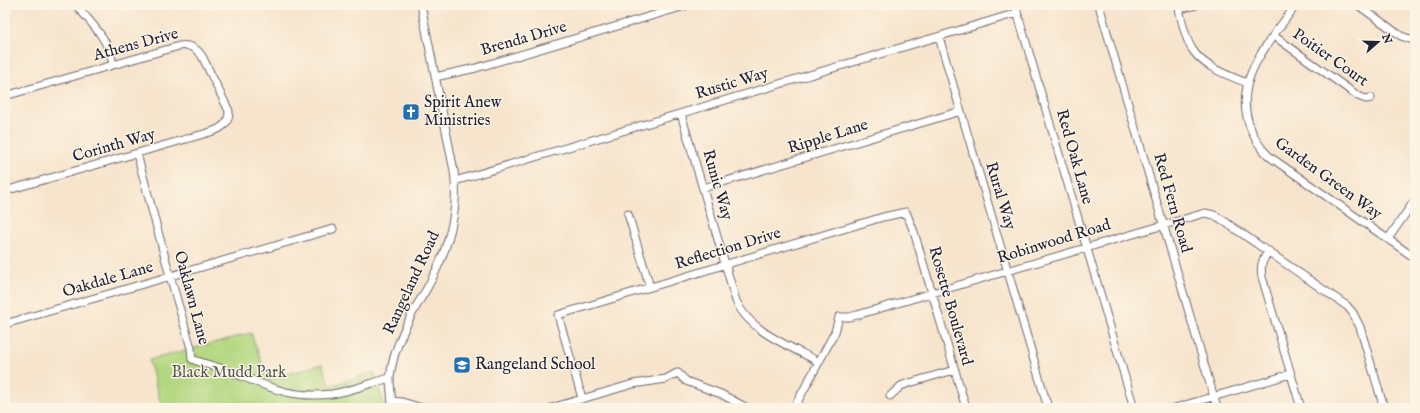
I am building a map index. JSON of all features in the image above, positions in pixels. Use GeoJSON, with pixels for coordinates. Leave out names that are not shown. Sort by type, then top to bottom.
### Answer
{"type":"FeatureCollection","features":[{"type":"Feature","properties":{"kind":"street"},"geometry":{"type":"LineString","coordinates":[[76,5],[106,42],[110,49],[113,65]]}},
{"type":"Feature","properties":{"kind":"street","name":"Rangeland Road"},"geometry":{"type":"LineString","coordinates":[[392,405],[390,378],[396,355],[404,331],[419,300],[438,268],[449,239],[455,212],[455,181],[421,5]]}},
{"type":"Feature","properties":{"kind":"street","name":"Brenda Drive"},"geometry":{"type":"LineString","coordinates":[[435,77],[476,68],[688,5]]}},
{"type":"Feature","properties":{"kind":"street","name":"Red Oak Lane"},"geometry":{"type":"LineString","coordinates":[[1015,5],[1134,408]]}},
{"type":"Feature","properties":{"kind":"street","name":"Red Fern Road"},"geometry":{"type":"LineString","coordinates":[[1099,5],[1218,408]]}},
{"type":"Feature","properties":{"kind":"street"},"geometry":{"type":"LineString","coordinates":[[1196,5],[1178,7],[1190,45],[1198,58],[1222,73],[1247,83]]}},
{"type":"Feature","properties":{"kind":"street","name":"Garden Green Way"},"geometry":{"type":"LineString","coordinates":[[1296,5],[1255,64],[1247,83],[1244,102],[1248,121],[1254,137],[1265,152],[1280,164],[1415,258]]}},
{"type":"Feature","properties":{"kind":"street"},"geometry":{"type":"LineString","coordinates":[[1358,5],[1401,36],[1410,39],[1414,38]]}},
{"type":"Feature","properties":{"kind":"street","name":"Rustic Way"},"geometry":{"type":"LineString","coordinates":[[455,181],[1017,13]]}},
{"type":"Feature","properties":{"kind":"street","name":"Poitier Court"},"geometry":{"type":"LineString","coordinates":[[1274,36],[1358,96],[1366,99],[1371,98]]}},
{"type":"Feature","properties":{"kind":"street","name":"Rural Way"},"geometry":{"type":"LineString","coordinates":[[939,37],[1048,408]]}},
{"type":"Feature","properties":{"kind":"street","name":"Athens Drive"},"geometry":{"type":"LineString","coordinates":[[5,96],[179,46],[188,45],[192,46],[202,56],[228,107],[229,115],[227,120]]}},
{"type":"Feature","properties":{"kind":"street","name":"Ripple Lane"},"geometry":{"type":"LineString","coordinates":[[703,188],[961,111]]}},
{"type":"Feature","properties":{"kind":"street","name":"Runic Way"},"geometry":{"type":"LineString","coordinates":[[681,114],[739,306],[749,321],[759,329],[819,362]]}},
{"type":"Feature","properties":{"kind":"street","name":"Corinth Way"},"geometry":{"type":"LineString","coordinates":[[5,192],[214,131],[222,127],[227,120]]}},
{"type":"Feature","properties":{"kind":"street","name":"Oaklawn Lane"},"geometry":{"type":"LineString","coordinates":[[137,154],[191,348],[192,359],[226,370],[280,391],[304,395],[328,394],[350,390],[390,378]]}},
{"type":"Feature","properties":{"kind":"street"},"geometry":{"type":"LineString","coordinates":[[1388,239],[1415,200]]}},
{"type":"Feature","properties":{"kind":"street","name":"Reflection Drive"},"geometry":{"type":"LineString","coordinates":[[582,398],[558,315],[876,219],[906,212]]}},
{"type":"Feature","properties":{"kind":"street","name":"Rosette Boulevard"},"geometry":{"type":"LineString","coordinates":[[906,212],[914,232],[966,408]]}},
{"type":"Feature","properties":{"kind":"street","name":"Robinwood Road"},"geometry":{"type":"LineString","coordinates":[[794,408],[835,332],[840,317],[850,317],[1086,247],[1200,214],[1209,213],[1221,219],[1268,251],[1351,310],[1360,327],[1384,408]]}},
{"type":"Feature","properties":{"kind":"street"},"geometry":{"type":"LineString","coordinates":[[628,214],[650,287]]}},
{"type":"Feature","properties":{"kind":"street","name":"Oakdale Lane"},"geometry":{"type":"LineString","coordinates":[[5,324],[333,230]]}},
{"type":"Feature","properties":{"kind":"street"},"geometry":{"type":"LineString","coordinates":[[1268,251],[1262,262],[1262,276],[1301,408]]}},
{"type":"Feature","properties":{"kind":"street"},"geometry":{"type":"LineString","coordinates":[[890,396],[906,384],[954,370]]}},
{"type":"Feature","properties":{"kind":"street"},"geometry":{"type":"LineString","coordinates":[[551,408],[633,384],[666,379],[678,374],[686,380],[721,394],[748,408]]}},
{"type":"Feature","properties":{"kind":"street"},"geometry":{"type":"LineString","coordinates":[[1176,408],[1291,374]]}},
{"type":"Feature","properties":{"kind":"street"},"geometry":{"type":"LineString","coordinates":[[392,405],[402,402],[422,408]]}},
{"type":"Feature","properties":{"kind":"green space","name":"Black Mudd Park"},"geometry":{"type":"Polygon","coordinates":[[[251,333],[268,380],[322,364],[330,386],[374,372],[384,404],[370,408],[162,408],[149,360],[251,333]]]}},
{"type":"Feature","properties":{"kind":"place","name":"Spirit Anew Ministries"},"geometry":{"type":"Point","coordinates":[411,112]}},
{"type":"Feature","properties":{"kind":"place","name":"Rangeland School"},"geometry":{"type":"Point","coordinates":[462,365]}}]}
